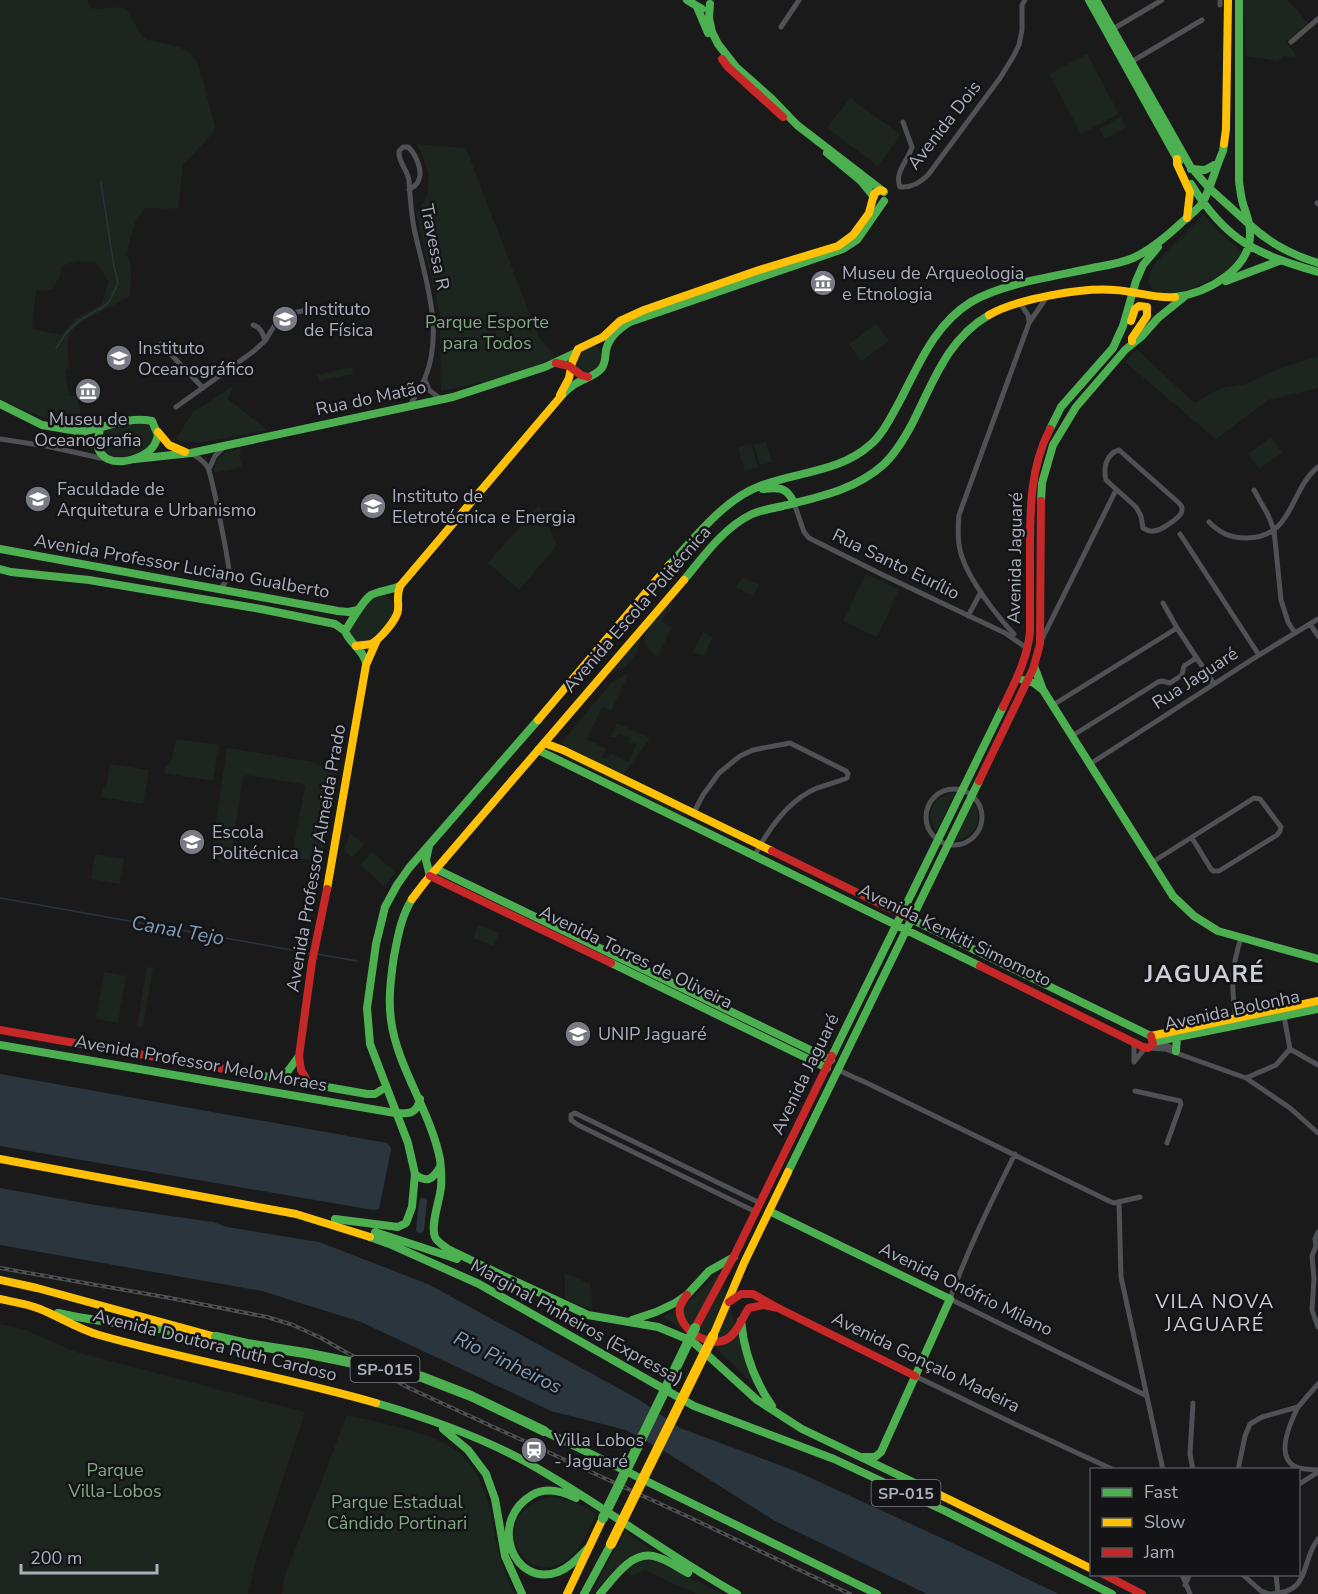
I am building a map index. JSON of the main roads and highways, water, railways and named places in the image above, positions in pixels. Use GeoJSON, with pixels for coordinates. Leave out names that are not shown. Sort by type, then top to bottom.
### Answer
{"type":"FeatureCollection","features":[{"type":"Feature","properties":{"kind":"main road"},"geometry":{"type":"LineString","coordinates":[[1089,0],[1202,204],[1216,220],[1249,247],[1279,261],[1318,272]]}},
{"type":"Feature","properties":{"kind":"main road"},"geometry":{"type":"LineString","coordinates":[[1096,0],[1191,169],[1259,234],[1294,255],[1318,263]]}},
{"type":"Feature","properties":{"kind":"main road"},"geometry":{"type":"LineString","coordinates":[[1239,0],[1239,181],[1251,235],[1249,247]]}},
{"type":"Feature","properties":{"kind":"main road"},"geometry":{"type":"LineString","coordinates":[[693,3],[701,9],[710,2]]}},
{"type":"Feature","properties":{"kind":"main road"},"geometry":{"type":"LineString","coordinates":[[710,2],[709,24],[722,49],[734,65],[796,124],[874,183],[879,197]]}},
{"type":"Feature","properties":{"kind":"main road","name":"Avenida Escola Politécnica"},"geometry":{"type":"LineString","coordinates":[[335,1219],[394,1227],[408,1220],[412,1207],[415,1174],[408,1143],[370,1044],[368,1027],[368,1000],[376,944],[385,907],[409,868],[628,615],[665,569],[708,522],[728,504],[745,493],[774,481],[850,459],[871,445],[895,412],[926,349],[935,336],[957,313],[974,301],[997,289],[1124,261],[1161,242],[1202,204],[1225,142],[1223,2]]}},
{"type":"Feature","properties":{"kind":"main road"},"geometry":{"type":"LineString","coordinates":[[693,3],[716,49],[728,67],[794,127],[879,197]]}},
{"type":"Feature","properties":{"kind":"main road"},"geometry":{"type":"LineString","coordinates":[[1177,159],[1190,193],[1187,218]]}},
{"type":"Feature","properties":{"kind":"main road"},"geometry":{"type":"LineString","coordinates":[[1191,169],[1207,170],[1218,163]]}},
{"type":"Feature","properties":{"kind":"main road"},"geometry":{"type":"LineString","coordinates":[[356,646],[364,646],[377,640],[395,619],[400,586],[558,399],[574,384],[601,369],[606,360],[606,351],[615,333],[630,322],[838,246],[853,236],[879,197]]}},
{"type":"Feature","properties":{"kind":"main road"},"geometry":{"type":"LineString","coordinates":[[1202,204],[1216,204],[1234,212]]}},
{"type":"Feature","properties":{"kind":"main road","name":"Avenida Jaguaré"},"geometry":{"type":"LineString","coordinates":[[1022,680],[1030,632],[1030,513],[1034,477],[1043,442],[1061,407],[1112,350],[1123,326],[1132,292],[1143,265],[1161,242]]}},
{"type":"Feature","properties":{"kind":"main road","name":"Avenida Escola Politécnica"},"geometry":{"type":"LineString","coordinates":[[514,1281],[496,1270],[458,1254],[437,1240],[434,1230],[441,1184],[441,1167],[434,1137],[396,1043],[388,1004],[395,951],[405,910],[412,898],[723,535],[753,514],[850,486],[867,477],[884,463],[904,438],[948,351],[965,333],[1002,309],[1047,297],[1093,289],[1116,290],[1166,298],[1185,296],[1224,278],[1241,261],[1249,247]]}},
{"type":"Feature","properties":{"kind":"main road"},"geometry":{"type":"LineString","coordinates":[[1185,296],[1193,295],[1279,261]]}},
{"type":"Feature","properties":{"kind":"main road"},"geometry":{"type":"LineString","coordinates":[[1143,265],[1144,282],[1153,295]]}},
{"type":"Feature","properties":{"kind":"main road"},"geometry":{"type":"LineString","coordinates":[[558,399],[569,378],[575,353],[586,344],[603,337],[615,324],[628,316],[756,275]]}},
{"type":"Feature","properties":{"kind":"main road","name":"Avenida Jaguaré"},"geometry":{"type":"LineString","coordinates":[[567,1594],[697,1325],[734,1256],[829,1064],[904,922],[1022,680],[1034,666],[1040,644],[1041,499],[1044,473],[1053,445],[1082,398],[1125,350],[1185,296]]}},
{"type":"Feature","properties":{"kind":"main road"},"geometry":{"type":"LineString","coordinates":[[1112,350],[1124,340],[1135,309],[1144,306],[1147,307],[1148,313],[1132,338],[1133,345]]}},
{"type":"Feature","properties":{"kind":"main road"},"geometry":{"type":"LineString","coordinates":[[586,344],[598,346],[606,360]]}},
{"type":"Feature","properties":{"kind":"main road","name":"Rua do Matão"},"geometry":{"type":"LineString","coordinates":[[135,459],[190,453],[442,400],[556,363],[575,353]]}},
{"type":"Feature","properties":{"kind":"main road"},"geometry":{"type":"LineString","coordinates":[[556,363],[572,368],[579,375],[588,377]]}},
{"type":"Feature","properties":{"kind":"main road"},"geometry":{"type":"LineString","coordinates":[[0,404],[42,425],[80,432],[97,438]]}},
{"type":"Feature","properties":{"kind":"main road"},"geometry":{"type":"LineString","coordinates":[[97,438],[117,422],[135,418],[152,421],[165,442],[173,448],[190,453]]}},
{"type":"Feature","properties":{"kind":"main road"},"geometry":{"type":"LineString","coordinates":[[97,438],[99,452],[105,459],[116,461],[135,459],[153,449],[158,432]]}},
{"type":"Feature","properties":{"kind":"main road"},"geometry":{"type":"LineString","coordinates":[[745,493],[780,488],[789,492],[794,502]]}},
{"type":"Feature","properties":{"kind":"main road","name":"Avenida Professor Luciano Gualberto"},"geometry":{"type":"LineString","coordinates":[[0,549],[338,611],[358,610]]}},
{"type":"Feature","properties":{"kind":"main road"},"geometry":{"type":"LineString","coordinates":[[64,562],[69,570],[65,577]]}},
{"type":"Feature","properties":{"kind":"main road"},"geometry":{"type":"LineString","coordinates":[[77,579],[76,570],[79,566],[84,565]]}},
{"type":"Feature","properties":{"kind":"main road","name":"Avenida Professor Luciano Gualberto"},"geometry":{"type":"LineString","coordinates":[[0,569],[65,577],[306,618],[335,624],[345,631]]}},
{"type":"Feature","properties":{"kind":"main road"},"geometry":{"type":"LineString","coordinates":[[366,665],[365,656],[349,642],[345,631],[371,595],[384,593],[400,586]]}},
{"type":"Feature","properties":{"kind":"main road"},"geometry":{"type":"LineString","coordinates":[[384,593],[392,597],[397,604]]}},
{"type":"Feature","properties":{"kind":"main road"},"geometry":{"type":"LineString","coordinates":[[628,615],[634,626],[642,628]]}},
{"type":"Feature","properties":{"kind":"main road","name":"Avenida Professor Almeida Prado"},"geometry":{"type":"LineString","coordinates":[[309,1084],[301,1070],[298,1056],[312,962],[366,665],[377,640]]}},
{"type":"Feature","properties":{"kind":"main road"},"geometry":{"type":"LineString","coordinates":[[1034,666],[1043,690],[1173,896],[1194,916],[1218,931],[1318,959]]}},
{"type":"Feature","properties":{"kind":"main road"},"geometry":{"type":"LineString","coordinates":[[1022,680],[1043,690]]}},
{"type":"Feature","properties":{"kind":"main road"},"geometry":{"type":"LineString","coordinates":[[506,757],[526,745],[535,743],[541,747]]}},
{"type":"Feature","properties":{"kind":"main road","name":"Avenida Kenkiti Simomoto"},"geometry":{"type":"LineString","coordinates":[[541,747],[556,747],[649,798],[1147,1042]]}},
{"type":"Feature","properties":{"kind":"main road","name":"Avenida Kenkiti Simomoto"},"geometry":{"type":"LineString","coordinates":[[649,798],[693,814],[757,851]]}},
{"type":"Feature","properties":{"kind":"main road"},"geometry":{"type":"LineString","coordinates":[[430,843],[426,860],[433,872]]}},
{"type":"Feature","properties":{"kind":"main road","name":"Avenida Torres de Oliveira"},"geometry":{"type":"LineString","coordinates":[[433,872],[829,1064]]}},
{"type":"Feature","properties":{"kind":"main road","name":"Avenida Jaguaré"},"geometry":{"type":"LineString","coordinates":[[584,1594],[611,1544],[715,1331],[838,1070],[904,922]]}},
{"type":"Feature","properties":{"kind":"main road"},"geometry":{"type":"LineString","coordinates":[[376,944],[388,937],[395,951]]}},
{"type":"Feature","properties":{"kind":"main road","name":"Avenida Bolonha"},"geometry":{"type":"LineString","coordinates":[[1147,1042],[1236,1018],[1318,1001]]}},
{"type":"Feature","properties":{"kind":"main road","name":"Avenida Bolonha"},"geometry":{"type":"LineString","coordinates":[[1147,1042],[1318,1009]]}},
{"type":"Feature","properties":{"kind":"main road","name":"Avenida Professor Melo Moraes"},"geometry":{"type":"LineString","coordinates":[[0,1030],[371,1094],[386,1087]]}},
{"type":"Feature","properties":{"kind":"main road"},"geometry":{"type":"LineString","coordinates":[[1177,1038],[1179,1053]]}},
{"type":"Feature","properties":{"kind":"main road","name":"Avenida Professor Melo Moraes"},"geometry":{"type":"LineString","coordinates":[[0,1045],[395,1113]]}},
{"type":"Feature","properties":{"kind":"main road"},"geometry":{"type":"LineString","coordinates":[[101,1062],[100,1053],[107,1050]]}},
{"type":"Feature","properties":{"kind":"main road"},"geometry":{"type":"LineString","coordinates":[[276,1078],[288,1071],[298,1056]]}},
{"type":"Feature","properties":{"kind":"main road"},"geometry":{"type":"LineString","coordinates":[[337,1103],[341,1099],[338,1089]]}},
{"type":"Feature","properties":{"kind":"main road"},"geometry":{"type":"LineString","coordinates":[[395,1113],[411,1114],[420,1099]]}},
{"type":"Feature","properties":{"kind":"main road","name":"Marginal Pinheiros (Expressa)"},"geometry":{"type":"LineString","coordinates":[[0,1159],[296,1214],[379,1240],[456,1273],[515,1304],[694,1406],[834,1459],[1112,1594]]}},
{"type":"Feature","properties":{"kind":"main road"},"geometry":{"type":"LineString","coordinates":[[415,1174],[421,1179],[428,1180],[435,1176],[441,1167]]}},
{"type":"Feature","properties":{"kind":"main road","name":"Avenida Onófrio Milano"},"geometry":{"type":"LineString","coordinates":[[770,1211],[950,1299],[915,1376]]}},
{"type":"Feature","properties":{"kind":"main road"},"geometry":{"type":"LineString","coordinates":[[296,1214],[335,1219],[404,1241],[514,1281],[577,1311],[601,1318],[658,1327],[692,1341],[746,1391],[802,1429],[1089,1569]]}},
{"type":"Feature","properties":{"kind":"main road"},"geometry":{"type":"LineString","coordinates":[[734,1256],[709,1271],[687,1295],[680,1308],[682,1320],[689,1330],[703,1338],[724,1341],[730,1337],[749,1308],[764,1305],[778,1308]]}},
{"type":"Feature","properties":{"kind":"main road","name":"SP-015"},"geometry":{"type":"LineString","coordinates":[[0,1280],[216,1337],[422,1377],[471,1396],[877,1594]]}},
{"type":"Feature","properties":{"kind":"main road","name":"Avenida Gonçalo Madeira"},"geometry":{"type":"LineString","coordinates":[[726,1305],[736,1296],[747,1293],[763,1299],[915,1376]]}},
{"type":"Feature","properties":{"kind":"main road"},"geometry":{"type":"LineString","coordinates":[[629,1321],[665,1308],[687,1295]]}},
{"type":"Feature","properties":{"kind":"main road","name":"Avenida Doutora Ruth Cardoso"},"geometry":{"type":"LineString","coordinates":[[0,1299],[40,1309],[80,1329],[98,1335],[364,1399],[475,1438],[560,1481],[710,1580],[737,1594]]}},
{"type":"Feature","properties":{"kind":"main road"},"geometry":{"type":"LineString","coordinates":[[40,1309],[90,1320],[137,1325],[171,1332],[187,1330]]}},
{"type":"Feature","properties":{"kind":"main road"},"geometry":{"type":"LineString","coordinates":[[741,1320],[743,1338],[755,1376],[764,1395],[778,1413]]}},
{"type":"Feature","properties":{"kind":"main road"},"geometry":{"type":"LineString","coordinates":[[862,1457],[875,1457],[881,1452],[915,1376]]}},
{"type":"Feature","properties":{"kind":"main road"},"geometry":{"type":"LineString","coordinates":[[438,1424],[468,1450],[486,1474],[495,1499],[505,1556],[522,1594]]}},
{"type":"Feature","properties":{"kind":"main road"},"geometry":{"type":"LineString","coordinates":[[881,1452],[884,1462],[894,1473]]}},
{"type":"Feature","properties":{"kind":"main road"},"geometry":{"type":"LineString","coordinates":[[587,1549],[561,1570],[552,1574],[537,1573],[521,1566],[512,1554],[508,1536],[509,1521],[514,1510],[523,1501],[529,1496],[544,1491],[555,1490],[566,1493],[587,1504],[597,1506]]}},
{"type":"Feature","properties":{"kind":"main road"},"geometry":{"type":"LineString","coordinates":[[600,1594],[632,1560],[644,1556],[654,1556],[700,1580],[710,1580]]}},
{"type":"Feature","properties":{"kind":"main road"},"geometry":{"type":"LineString","coordinates":[[1097,1576],[1130,1594]]}},
{"type":"Feature","properties":{"kind":"main road"},"geometry":{"type":"LineString","coordinates":[[1105,1576],[1142,1594]]}},
{"type":"Feature","properties":{"kind":"water"},"geometry":{"type":"Polygon","coordinates":[[[0,1074],[387,1143],[391,1150],[379,1209],[373,1210],[0,1146],[0,1074]]]}},
{"type":"Feature","properties":{"kind":"water","name":"Rio Pinheiros"},"geometry":{"type":"Polygon","coordinates":[[[0,1188],[95,1205],[213,1222],[227,1227],[319,1242],[428,1284],[638,1399],[680,1428],[798,1472],[1059,1594],[927,1594],[775,1521],[664,1451],[626,1430],[551,1411],[361,1322],[262,1291],[0,1245],[0,1188]]]}},
{"type":"Feature","properties":{"kind":"waterway"},"geometry":{"type":"LineString","coordinates":[[56,348],[67,332],[80,320],[106,305],[118,283],[101,182]]}},
{"type":"Feature","properties":{"kind":"waterway","name":"Canal Tejo"},"geometry":{"type":"LineString","coordinates":[[0,898],[309,953]]}},
{"type":"Feature","properties":{"kind":"waterway","name":"Canal Tejo"},"geometry":{"type":"LineString","coordinates":[[317,954],[357,961]]}},
{"type":"Feature","properties":{"kind":"waterway"},"geometry":{"type":"LineString","coordinates":[[420,1229],[423,1202]]}},
{"type":"Feature","properties":{"kind":"railway"},"geometry":{"type":"LineString","coordinates":[[0,1268],[170,1298],[267,1317],[293,1325],[321,1338],[409,1388],[850,1594]]}},
{"type":"Feature","properties":{"kind":"place","name":"Museu de Arqueologia e Etnologia"},"geometry":{"type":"Point","coordinates":[823,283]}},
{"type":"Feature","properties":{"kind":"place","name":"Instituto de Física"},"geometry":{"type":"Point","coordinates":[285,319]}},
{"type":"Feature","properties":{"kind":"place","name":"Instituto Oceanográfico"},"geometry":{"type":"Point","coordinates":[119,358]}},
{"type":"Feature","properties":{"kind":"place","name":"Museu de Oceanografia"},"geometry":{"type":"Point","coordinates":[88,391]}},
{"type":"Feature","properties":{"kind":"place","name":"Faculdade de Arquitetura e Urbanismo"},"geometry":{"type":"Point","coordinates":[38,499]}},
{"type":"Feature","properties":{"kind":"place","name":"Instituto de Eletrotécnica e Energia"},"geometry":{"type":"Point","coordinates":[373,506]}},
{"type":"Feature","properties":{"kind":"place","name":"Escola Politécnica"},"geometry":{"type":"Point","coordinates":[192,842]}},
{"type":"Feature","properties":{"kind":"place","name":"UNIP Jaguaré"},"geometry":{"type":"Point","coordinates":[578,1034]}},
{"type":"Feature","properties":{"kind":"place","name":"Villa Lobos - Jaguaré"},"geometry":{"type":"Point","coordinates":[534,1450]}},
{"type":"Feature","properties":{"kind":"district","name":"JAGUARÉ"},"geometry":{"type":"Point","coordinates":[1205,974]}},
{"type":"Feature","properties":{"kind":"district","name":"VILA NOVA JAGUARÉ"},"geometry":{"type":"Point","coordinates":[1215,1312]}},
{"type":"Feature","properties":{"kind":"park label","name":"Parque Esporte para Todos"},"geometry":{"type":"Point","coordinates":[487,332]}},
{"type":"Feature","properties":{"kind":"park label","name":"Parque Villa-Lobos"},"geometry":{"type":"Point","coordinates":[115,1480]}},
{"type":"Feature","properties":{"kind":"park label","name":"Parque Estadual Cândido Portinari"},"geometry":{"type":"Point","coordinates":[397,1512]}}]}
